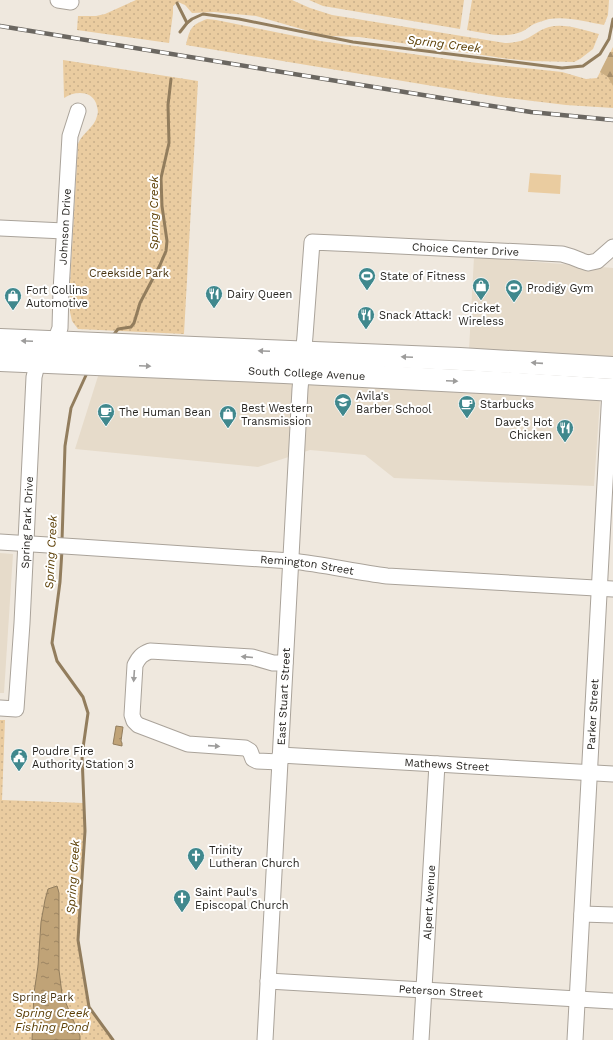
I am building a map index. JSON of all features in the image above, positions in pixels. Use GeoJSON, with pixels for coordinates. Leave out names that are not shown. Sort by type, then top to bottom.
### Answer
{"type":"FeatureCollection","features":[{"type":"Feature","properties":{"kind":"highway","name":"South College Avenue"},"geometry":{"type":"LineString","coordinates":[[0,340],[115,344],[551,386],[612,388]]}},
{"type":"Feature","properties":{"kind":"highway","name":"South College Avenue"},"geometry":{"type":"LineString","coordinates":[[0,360],[106,365],[302,363],[460,358],[613,368]]}},
{"type":"Feature","properties":{"kind":"highway"},"geometry":{"type":"LineString","coordinates":[[551,386],[561,376],[581,375],[589,366]]}},
{"type":"Feature","properties":{"kind":"street","name":"Johnson Drive"},"geometry":{"type":"LineString","coordinates":[[55,341],[60,325],[70,136],[78,111]]}},
{"type":"Feature","properties":{"kind":"street"},"geometry":{"type":"LineString","coordinates":[[0,228],[64,231]]}},
{"type":"Feature","properties":{"kind":"street","name":"Choice Center Drive"},"geometry":{"type":"LineString","coordinates":[[312,242],[562,254],[572,256],[582,262],[588,263],[597,260],[613,247]]}},
{"type":"Feature","properties":{"kind":"street","name":"East Stuart Street"},"geometry":{"type":"LineString","coordinates":[[265,1040],[302,363],[306,336],[312,242]]}},
{"type":"Feature","properties":{"kind":"street","name":"Spring Park Drive"},"geometry":{"type":"LineString","coordinates":[[0,708],[16,709],[34,377],[36,369],[55,341]]}},
{"type":"Feature","properties":{"kind":"street","name":"Parker Street"},"geometry":{"type":"LineString","coordinates":[[575,1040],[590,772],[606,589],[612,388]]}},
{"type":"Feature","properties":{"kind":"street","name":"Remington Street"},"geometry":{"type":"LineString","coordinates":[[0,542],[314,563],[387,576],[606,589]]}},
{"type":"Feature","properties":{"kind":"street","name":"Mathews Street"},"geometry":{"type":"LineString","coordinates":[[285,663],[273,663],[252,657],[150,651],[143,654],[135,665],[132,715],[134,721],[138,725],[188,744],[245,748],[248,750],[253,759],[257,761],[280,758],[437,764],[613,774]]}},
{"type":"Feature","properties":{"kind":"street","name":"Alpert Avenue"},"geometry":{"type":"LineString","coordinates":[[421,1040],[437,764]]}},
{"type":"Feature","properties":{"kind":"street"},"geometry":{"type":"LineString","coordinates":[[582,914],[613,915]]}},
{"type":"Feature","properties":{"kind":"street","name":"Peterson Street"},"geometry":{"type":"LineString","coordinates":[[268,981],[613,1001]]}},
{"type":"Feature","properties":{"kind":"shaded area"},"geometry":{"type":"Polygon","coordinates":[[[474,257],[613,268],[613,358],[469,350],[474,257]]]}},
{"type":"Feature","properties":{"kind":"shaded area"},"geometry":{"type":"Polygon","coordinates":[[[99,373],[600,400],[594,486],[394,478],[365,455],[310,450],[258,467],[75,449],[99,373]]]}},
{"type":"Feature","properties":{"kind":"shaded area"},"geometry":{"type":"Polygon","coordinates":[[[0,553],[13,554],[4,693],[0,693],[0,553]]]}},
{"type":"Feature","properties":{"kind":"green space"},"geometry":{"type":"Polygon","coordinates":[[[136,0],[292,0],[332,15],[505,43],[523,40],[543,29],[555,26],[574,28],[599,34],[593,49],[574,62],[532,61],[359,37],[318,34],[256,16],[214,12],[192,13],[185,5],[178,2],[173,6],[169,43],[77,30],[78,16],[96,16],[105,14],[136,0]]]}},
{"type":"Feature","properties":{"kind":"green space"},"geometry":{"type":"Polygon","coordinates":[[[309,0],[464,0],[460,29],[323,6],[309,0]]]}},
{"type":"Feature","properties":{"kind":"green space"},"geometry":{"type":"Polygon","coordinates":[[[472,0],[609,0],[608,15],[604,25],[556,18],[534,24],[521,32],[501,35],[467,30],[472,0]]]}},
{"type":"Feature","properties":{"kind":"green space"},"geometry":{"type":"Polygon","coordinates":[[[207,19],[320,41],[469,62],[562,72],[586,79],[597,78],[613,47],[613,108],[566,105],[499,97],[186,45],[190,31],[194,25],[207,19]]]}},
{"type":"Feature","properties":{"kind":"green space"},"geometry":{"type":"Polygon","coordinates":[[[610,52],[613,52],[613,86],[608,77],[600,72],[610,52]]]}},
{"type":"Feature","properties":{"kind":"green space","name":"Creekside Park"},"geometry":{"type":"Polygon","coordinates":[[[63,60],[198,81],[184,334],[78,329],[72,321],[70,312],[70,283],[78,144],[96,120],[98,111],[94,99],[86,94],[77,93],[64,98],[63,60]]]}},
{"type":"Feature","properties":{"kind":"green space"},"geometry":{"type":"Polygon","coordinates":[[[530,173],[561,175],[560,194],[528,192],[530,173]]]}},
{"type":"Feature","properties":{"kind":"green space","name":"Spring Park"},"geometry":{"type":"Polygon","coordinates":[[[0,720],[5,720],[2,800],[83,803],[86,831],[78,939],[89,1008],[112,1040],[0,1040],[0,720]]]}},
{"type":"Feature","properties":{"kind":"water"},"geometry":{"type":"Polygon","coordinates":[[[116,726],[123,727],[121,741],[122,746],[113,744],[116,726]]]}},
{"type":"Feature","properties":{"kind":"water","name":"Spring Creek Fishing Pond"},"geometry":{"type":"Polygon","coordinates":[[[57,886],[59,893],[59,970],[62,994],[80,1036],[80,1040],[32,1040],[34,993],[38,966],[41,922],[48,889],[57,886]]]}},
{"type":"Feature","properties":{"kind":"waterway"},"geometry":{"type":"LineString","coordinates":[[177,3],[187,23]]}},
{"type":"Feature","properties":{"kind":"waterway","name":"Spring Creek"},"geometry":{"type":"LineString","coordinates":[[180,32],[192,19],[203,14],[239,19],[353,42],[562,68],[583,66],[600,54],[609,39],[613,19]]}},
{"type":"Feature","properties":{"kind":"waterway","name":"Spring Creek"},"geometry":{"type":"LineString","coordinates":[[112,337],[118,329],[131,327],[134,323],[140,303],[166,251],[167,241],[162,206],[161,178],[169,143],[168,105],[171,79]]}},
{"type":"Feature","properties":{"kind":"waterway","name":"Spring Creek"},"geometry":{"type":"LineString","coordinates":[[62,541],[65,446],[71,408],[87,373]]}},
{"type":"Feature","properties":{"kind":"waterway","name":"Spring Creek"},"geometry":{"type":"LineString","coordinates":[[62,550],[60,582],[52,643],[57,661],[83,697],[88,713],[82,755],[85,831],[78,940],[89,1007],[113,1040]]}},
{"type":"Feature","properties":{"kind":"railway"},"geometry":{"type":"LineString","coordinates":[[0,26],[531,112],[613,120]]}},
{"type":"Feature","properties":{"kind":"place","name":"State of Fitness"},"geometry":{"type":"Point","coordinates":[367,291]}},
{"type":"Feature","properties":{"kind":"place","name":"Cricket Wireless"},"geometry":{"type":"Point","coordinates":[481,301]}},
{"type":"Feature","properties":{"kind":"place","name":"Prodigy Gym"},"geometry":{"type":"Point","coordinates":[514,303]}},
{"type":"Feature","properties":{"kind":"place","name":"Dairy Queen"},"geometry":{"type":"Point","coordinates":[214,309]}},
{"type":"Feature","properties":{"kind":"place","name":"Fort Collins Automotive"},"geometry":{"type":"Point","coordinates":[13,311]}},
{"type":"Feature","properties":{"kind":"place","name":"Snack Attack!"},"geometry":{"type":"Point","coordinates":[366,330]}},
{"type":"Feature","properties":{"kind":"place","name":"Avila's Barber School"},"geometry":{"type":"Point","coordinates":[343,417]}},
{"type":"Feature","properties":{"kind":"place","name":"Starbucks"},"geometry":{"type":"Point","coordinates":[467,419]}},
{"type":"Feature","properties":{"kind":"place","name":"The Human Bean"},"geometry":{"type":"Point","coordinates":[106,427]}},
{"type":"Feature","properties":{"kind":"place","name":"Best Western Transmission"},"geometry":{"type":"Point","coordinates":[228,429]}},
{"type":"Feature","properties":{"kind":"place","name":"Dave's Hot Chicken"},"geometry":{"type":"Point","coordinates":[565,443]}},
{"type":"Feature","properties":{"kind":"place","name":"Poudre Fire Authority Station 3"},"geometry":{"type":"Point","coordinates":[19,772]}},
{"type":"Feature","properties":{"kind":"place","name":"Trinity Lutheran Church"},"geometry":{"type":"Point","coordinates":[196,871]}},
{"type":"Feature","properties":{"kind":"place","name":"Saint Paul's Episcopal Church"},"geometry":{"type":"Point","coordinates":[182,913]}}]}
